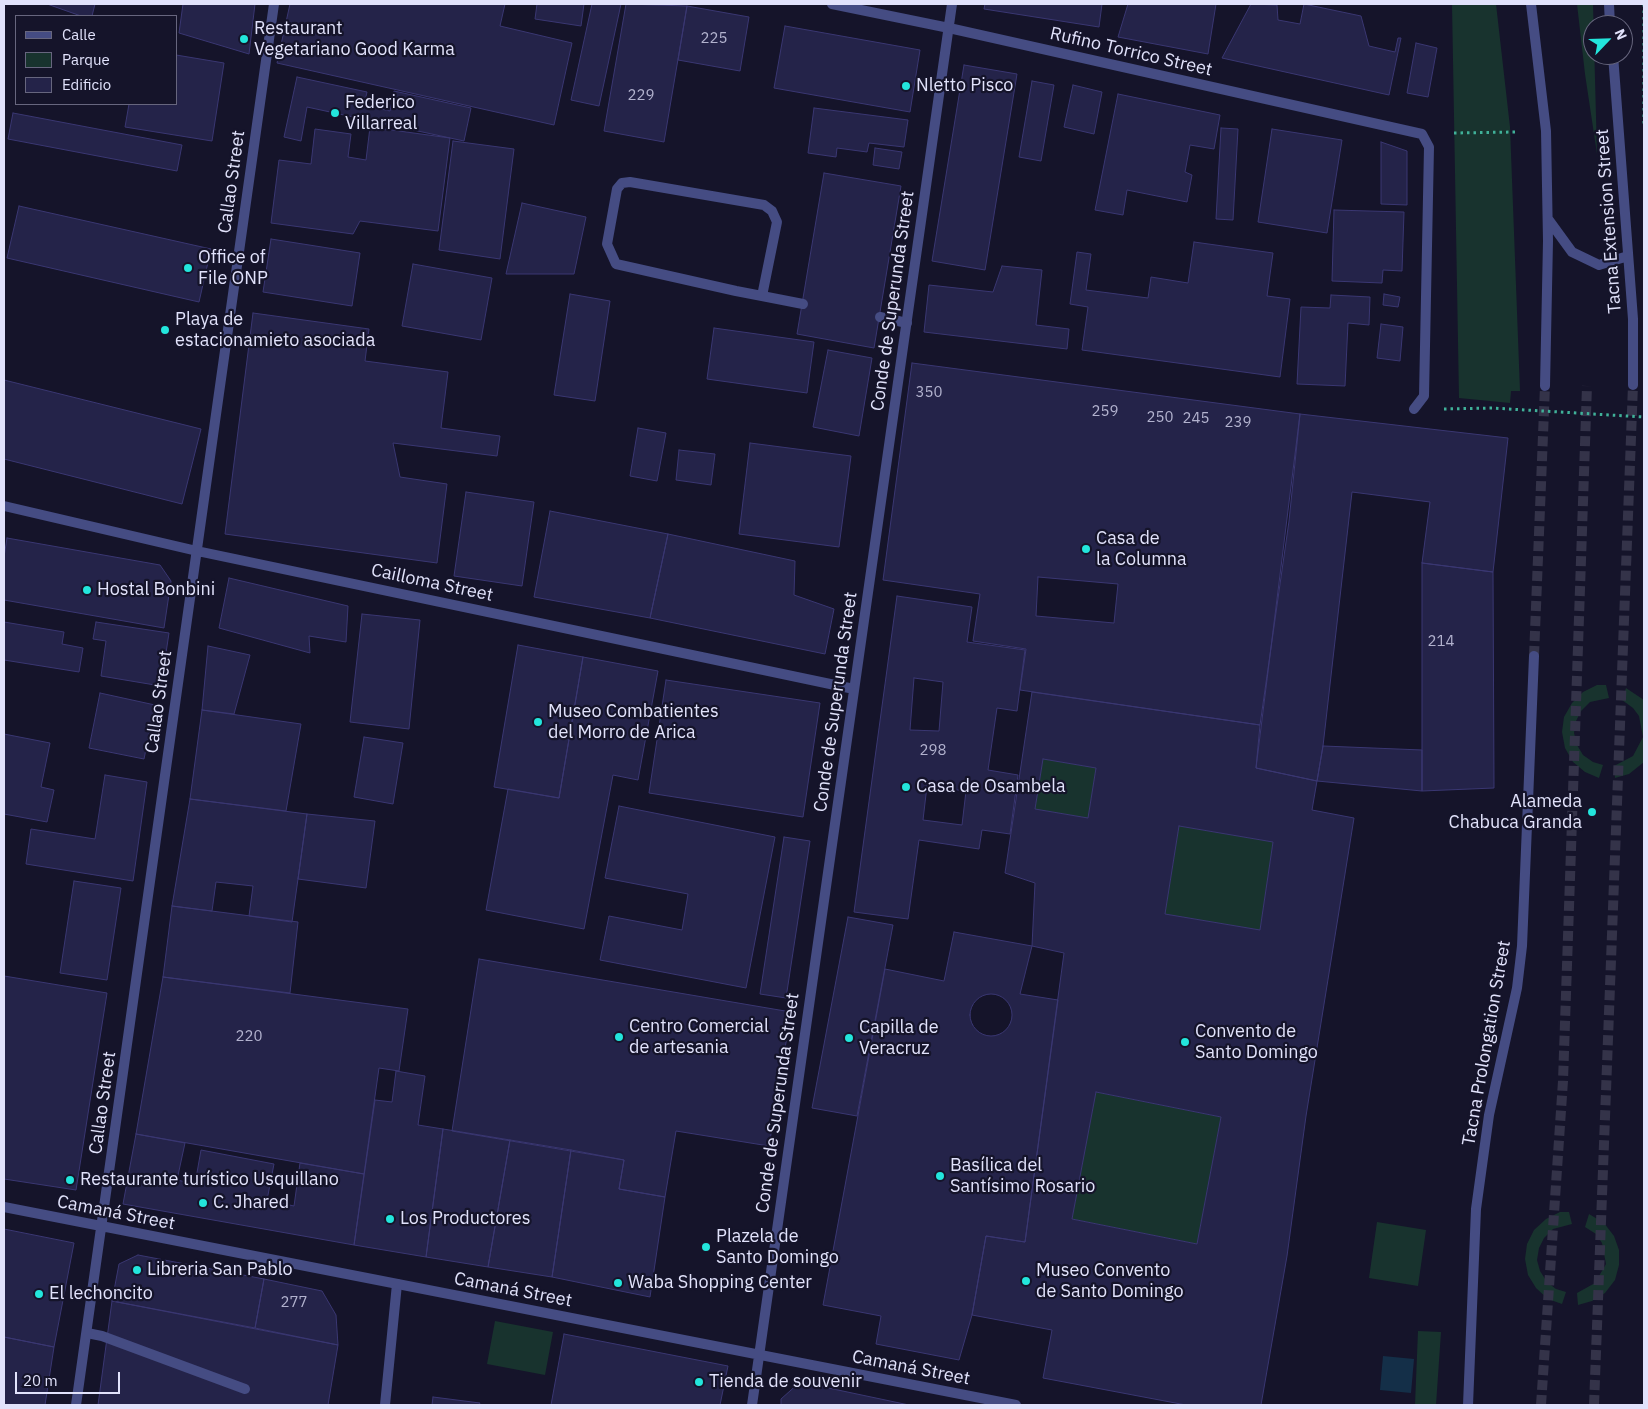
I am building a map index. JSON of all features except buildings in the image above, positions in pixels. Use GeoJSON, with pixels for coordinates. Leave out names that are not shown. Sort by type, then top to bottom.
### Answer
{"type":"FeatureCollection","features":[{"type":"Feature","properties":{"kind":"street","name":"Callao Street"},"geometry":{"type":"LineString","coordinates":[[76,1405],[103,1227],[196,551],[274,4]]}},
{"type":"Feature","properties":{"kind":"street","name":"Rufino Torrico Street"},"geometry":{"type":"LineString","coordinates":[[832,4],[949,28],[1422,134],[1429,147],[1424,396],[1414,408]]}},
{"type":"Feature","properties":{"kind":"street","name":"Conde de Superunda Street"},"geometry":{"type":"LineString","coordinates":[[752,1405],[952,4]]}},
{"type":"Feature","properties":{"kind":"street"},"geometry":{"type":"LineString","coordinates":[[1531,4],[1546,131],[1548,219],[1545,386]]}},
{"type":"Feature","properties":{"kind":"street","name":"Tacna Extension Street"},"geometry":{"type":"LineString","coordinates":[[1614,65],[1633,319],[1633,386]]}},
{"type":"Feature","properties":{"kind":"street"},"geometry":{"type":"LineString","coordinates":[[762,296],[777,222],[772,211],[764,205],[630,182],[622,182],[616,189],[607,244],[616,264],[762,296],[803,304]]}},
{"type":"Feature","properties":{"kind":"street"},"geometry":{"type":"LineString","coordinates":[[1548,219],[1572,252],[1599,265],[1628,256]]}},
{"type":"Feature","properties":{"kind":"street"},"geometry":{"type":"LineString","coordinates":[[880,317],[907,323]]}},
{"type":"Feature","properties":{"kind":"street","name":"Cailloma Street"},"geometry":{"type":"LineString","coordinates":[[4,506],[196,551],[854,689]]}},
{"type":"Feature","properties":{"kind":"street","name":"Tacna Prolongation Street"},"geometry":{"type":"LineString","coordinates":[[1468,1405],[1476,1209],[1489,1115],[1517,988],[1522,946],[1534,656]]}},
{"type":"Feature","properties":{"kind":"street","name":"Camaná Street"},"geometry":{"type":"LineString","coordinates":[[4,1207],[1016,1405]]}},
{"type":"Feature","properties":{"kind":"street"},"geometry":{"type":"LineString","coordinates":[[385,1405],[397,1284]]}},
{"type":"Feature","properties":{"kind":"street"},"geometry":{"type":"LineString","coordinates":[[87,1333],[102,1336],[245,1389]]}},
{"type":"Feature","properties":{"kind":"path"},"geometry":{"type":"LineString","coordinates":[[1644,4],[1644,135]]}},
{"type":"Feature","properties":{"kind":"path"},"geometry":{"type":"LineString","coordinates":[[1454,133],[1516,132]]}},
{"type":"Feature","properties":{"kind":"path"},"geometry":{"type":"LineString","coordinates":[[1414,408],[1492,408],[1644,417]]}},
{"type":"Feature","properties":{"kind":"green space"},"geometry":{"type":"Polygon","coordinates":[[[1452,4],[1496,4],[1510,127],[1520,391],[1511,391],[1510,403],[1459,398],[1452,4]]]}},
{"type":"Feature","properties":{"kind":"green space"},"geometry":{"type":"Polygon","coordinates":[[[1577,4],[1593,4],[1593,15],[1583,15],[1583,56],[1577,4]]]}},
{"type":"Feature","properties":{"kind":"green space"},"geometry":{"type":"Polygon","coordinates":[[[1584,65],[1595,65],[1597,154],[1584,65]]]}},
{"type":"Feature","properties":{"kind":"green space"},"geometry":{"type":"Polygon","coordinates":[[[1597,685],[1606,685],[1609,698],[1590,702],[1581,711],[1576,721],[1574,733],[1577,745],[1583,755],[1593,762],[1603,765],[1599,778],[1585,772],[1573,762],[1565,748],[1562,732],[1564,717],[1572,703],[1583,692],[1597,685]]]}},
{"type":"Feature","properties":{"kind":"green space"},"geometry":{"type":"Polygon","coordinates":[[[1626,688],[1644,700],[1644,762],[1629,774],[1615,778],[1614,766],[1633,756],[1643,737],[1639,716],[1633,708],[1622,700],[1626,688]]]}},
{"type":"Feature","properties":{"kind":"green space"},"geometry":{"type":"Polygon","coordinates":[[[1043,759],[1096,768],[1088,818],[1035,809],[1043,759]]]}},
{"type":"Feature","properties":{"kind":"green space"},"geometry":{"type":"Polygon","coordinates":[[[1179,826],[1273,842],[1260,930],[1165,914],[1179,826]]]}},
{"type":"Feature","properties":{"kind":"green space"},"geometry":{"type":"Polygon","coordinates":[[[1096,1092],[1221,1117],[1197,1244],[1072,1219],[1096,1092]]]}},
{"type":"Feature","properties":{"kind":"green space"},"geometry":{"type":"Polygon","coordinates":[[[1560,1212],[1569,1212],[1572,1224],[1553,1229],[1544,1238],[1539,1248],[1537,1260],[1540,1271],[1547,1282],[1556,1289],[1566,1292],[1562,1304],[1548,1299],[1536,1288],[1528,1275],[1525,1259],[1527,1244],[1534,1230],[1546,1219],[1560,1212]]]}},
{"type":"Feature","properties":{"kind":"green space"},"geometry":{"type":"Polygon","coordinates":[[[1589,1214],[1604,1223],[1614,1236],[1619,1250],[1619,1265],[1615,1280],[1605,1293],[1592,1301],[1578,1305],[1577,1293],[1595,1283],[1606,1264],[1602,1243],[1596,1234],[1585,1227],[1589,1214]]]}},
{"type":"Feature","properties":{"kind":"green space"},"geometry":{"type":"Polygon","coordinates":[[[1377,1222],[1426,1230],[1418,1286],[1369,1278],[1377,1222]]]}},
{"type":"Feature","properties":{"kind":"green space"},"geometry":{"type":"Polygon","coordinates":[[[495,1321],[553,1332],[545,1375],[487,1364],[495,1321]]]}},
{"type":"Feature","properties":{"kind":"green space"},"geometry":{"type":"Polygon","coordinates":[[[1418,1331],[1441,1332],[1436,1405],[1415,1405],[1418,1331]]]}},
{"type":"Feature","properties":{"kind":"water"},"geometry":{"type":"Polygon","coordinates":[[[1383,1356],[1414,1359],[1411,1393],[1380,1390],[1383,1356]]]}},
{"type":"Feature","properties":{"kind":"tunnel"},"geometry":{"type":"LineString","coordinates":[[1594,1405],[1633,385]]}},
{"type":"Feature","properties":{"kind":"tunnel"},"geometry":{"type":"LineString","coordinates":[[1534,656],[1545,386]]}},
{"type":"Feature","properties":{"kind":"tunnel"},"geometry":{"type":"LineString","coordinates":[[1541,1405],[1563,1081],[1587,386]]}},
{"type":"Feature","properties":{"kind":"place","name":"Restaurant Vegetariano Good Karma"},"geometry":{"type":"Point","coordinates":[244,39]}},
{"type":"Feature","properties":{"kind":"place","name":"Nletto Pisco"},"geometry":{"type":"Point","coordinates":[906,86]}},
{"type":"Feature","properties":{"kind":"place","name":"Federico Villarreal"},"geometry":{"type":"Point","coordinates":[335,113]}},
{"type":"Feature","properties":{"kind":"place","name":"Office of File ONP"},"geometry":{"type":"Point","coordinates":[188,268]}},
{"type":"Feature","properties":{"kind":"place","name":"Playa de estacionamieto asociada"},"geometry":{"type":"Point","coordinates":[165,330]}},
{"type":"Feature","properties":{"kind":"place","name":"Casa de la Columna"},"geometry":{"type":"Point","coordinates":[1086,549]}},
{"type":"Feature","properties":{"kind":"place","name":"Hostal Bonbini"},"geometry":{"type":"Point","coordinates":[87,590]}},
{"type":"Feature","properties":{"kind":"place","name":"Museo Combatientes del Morro de Arica"},"geometry":{"type":"Point","coordinates":[538,722]}},
{"type":"Feature","properties":{"kind":"place","name":"Casa de Osambela"},"geometry":{"type":"Point","coordinates":[906,787]}},
{"type":"Feature","properties":{"kind":"place","name":"Alameda Chabuca Granda"},"geometry":{"type":"Point","coordinates":[1592,812]}},
{"type":"Feature","properties":{"kind":"place","name":"Centro Comercial de artesania"},"geometry":{"type":"Point","coordinates":[619,1037]}},
{"type":"Feature","properties":{"kind":"place","name":"Capilla de Veracruz"},"geometry":{"type":"Point","coordinates":[849,1038]}},
{"type":"Feature","properties":{"kind":"place","name":"Convento de Santo Domingo"},"geometry":{"type":"Point","coordinates":[1185,1042]}},
{"type":"Feature","properties":{"kind":"place","name":"Basílica del Santísimo Rosario"},"geometry":{"type":"Point","coordinates":[940,1176]}},
{"type":"Feature","properties":{"kind":"place","name":"Restaurante turístico Usquillano"},"geometry":{"type":"Point","coordinates":[70,1180]}},
{"type":"Feature","properties":{"kind":"place","name":"C. Jhared"},"geometry":{"type":"Point","coordinates":[203,1203]}},
{"type":"Feature","properties":{"kind":"place","name":"Los Productores"},"geometry":{"type":"Point","coordinates":[390,1219]}},
{"type":"Feature","properties":{"kind":"place","name":"Plazela de Santo Domingo"},"geometry":{"type":"Point","coordinates":[706,1247]}},
{"type":"Feature","properties":{"kind":"place","name":"Libreria San Pablo"},"geometry":{"type":"Point","coordinates":[137,1270]}},
{"type":"Feature","properties":{"kind":"place","name":"Museo Convento de Santo Domingo"},"geometry":{"type":"Point","coordinates":[1026,1281]}},
{"type":"Feature","properties":{"kind":"place","name":"Waba Shopping Center"},"geometry":{"type":"Point","coordinates":[618,1283]}},
{"type":"Feature","properties":{"kind":"place","name":"El lechoncito"},"geometry":{"type":"Point","coordinates":[39,1294]}},
{"type":"Feature","properties":{"kind":"place","name":"Tienda de souvenir"},"geometry":{"type":"Point","coordinates":[699,1382]}}]}
